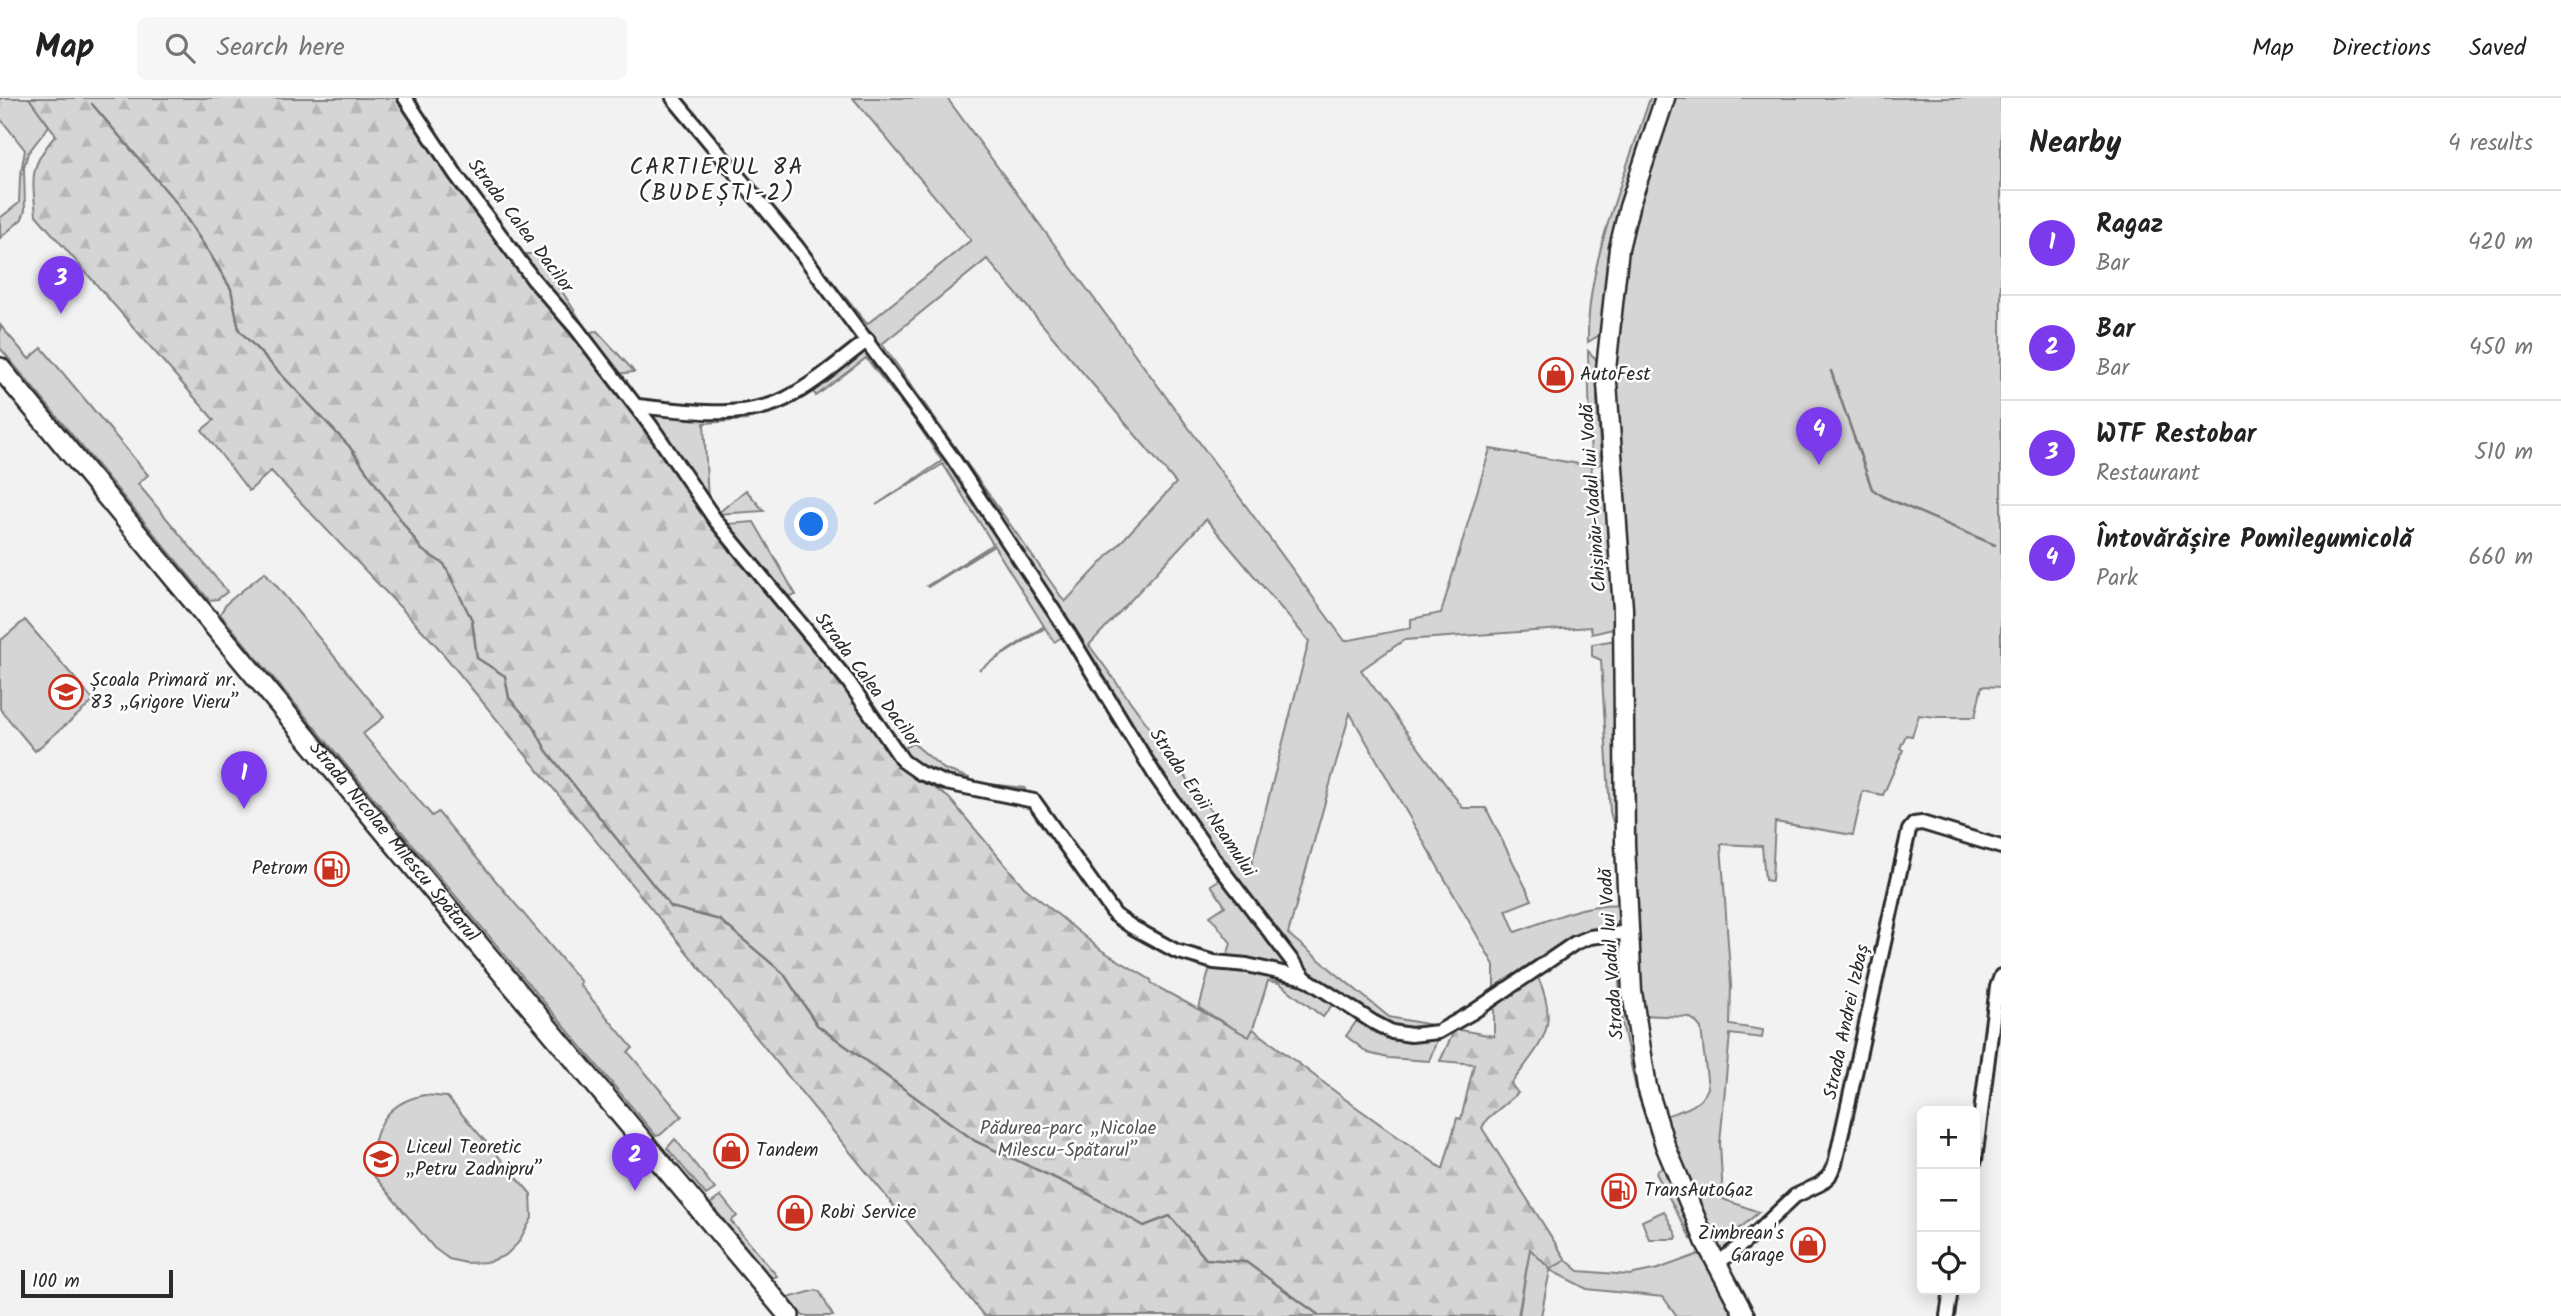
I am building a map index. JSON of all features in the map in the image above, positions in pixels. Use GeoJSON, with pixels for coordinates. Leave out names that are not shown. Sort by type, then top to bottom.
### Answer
{"type":"FeatureCollection","features":[{"type":"Feature","properties":{"kind":"main road","name":"Chișinău-Vadul lui Vodă"},"geometry":{"type":"LineString","coordinates":[[1623,609],[1607,411],[1609,329],[1619,248],[1629,208],[1665,98]]}},
{"type":"Feature","properties":{"kind":"main road","name":"Strada Nicolae Milescu Spătarul"},"geometry":{"type":"LineString","coordinates":[[0,368],[789,1316]]}},
{"type":"Feature","properties":{"kind":"main road","name":"Strada Vadul lui Vodă"},"geometry":{"type":"LineString","coordinates":[[1623,609],[1625,844],[1635,1018],[1650,1099],[1682,1190],[1745,1316]]}},
{"type":"Feature","properties":{"kind":"street","name":"Strada Calea Dacilor"},"geometry":{"type":"LineString","coordinates":[[405,98],[456,175],[511,250],[576,327],[716,521],[848,681],[903,761],[920,773],[946,783],[1034,801],[1115,915],[1164,945],[1195,958],[1271,969],[1305,978]]}},
{"type":"Feature","properties":{"kind":"street","name":"Strada Eroii Neamului"},"geometry":{"type":"LineString","coordinates":[[673,98],[797,247],[953,457],[1182,815],[1305,978],[1373,1022],[1392,1032],[1411,1035],[1438,1031],[1473,1012],[1575,943],[1597,936],[1629,932]]}},
{"type":"Feature","properties":{"kind":"street"},"geometry":{"type":"LineString","coordinates":[[635,406],[727,411],[768,406],[805,388],[868,340]]}},
{"type":"Feature","properties":{"kind":"street","name":"Strada Andrei Izbaș"},"geometry":{"type":"LineString","coordinates":[[1717,1264],[1756,1233],[1795,1196],[1820,1184],[1829,1176],[1835,1164],[1909,830],[1914,824],[1922,823],[2001,847]]}},
{"type":"Feature","properties":{"kind":"street"},"geometry":{"type":"LineString","coordinates":[[1980,1128],[1997,987],[2001,977]]}},
{"type":"Feature","properties":{"kind":"street"},"geometry":{"type":"LineString","coordinates":[[1947,1316],[1950,1295]]}},
{"type":"Feature","properties":{"kind":"green space"},"geometry":{"type":"Polygon","coordinates":[[[0,98],[29,98],[49,126],[28,153],[24,167],[25,210],[22,219],[0,238],[0,218],[19,203],[25,150],[0,118],[0,98]]]}},
{"type":"Feature","properties":{"kind":"green space","name":"Pădurea-parc „Nicolae Milescu-Spătarul”"},"geometry":{"type":"Polygon","coordinates":[[[29,98],[400,98],[526,278],[633,415],[711,526],[863,708],[908,770],[949,798],[1024,887],[1101,950],[1151,980],[1152,984],[1249,1037],[1253,1029],[1443,1169],[1457,1118],[1461,1119],[1474,1064],[1440,1061],[1455,1029],[1494,1036],[1494,1005],[1537,975],[1547,1008],[1545,1033],[1532,1057],[1511,1084],[1518,1093],[1487,1119],[1482,1128],[1566,1260],[1550,1269],[1530,1249],[1518,1316],[984,1316],[436,645],[271,471],[249,491],[202,430],[214,420],[36,215],[34,172],[41,155],[56,135],[29,98]]]}},
{"type":"Feature","properties":{"kind":"green space"},"geometry":{"type":"Polygon","coordinates":[[[853,98],[947,98],[1345,641],[1411,628],[1411,619],[1441,613],[1490,449],[1591,466],[1588,351],[1598,361],[1597,399],[1601,464],[1592,466],[1591,476],[1606,480],[1617,628],[1592,634],[1591,627],[1404,640],[1361,670],[1463,808],[1486,808],[1532,900],[1506,910],[1515,932],[1568,913],[1610,905],[1623,905],[1624,926],[1586,934],[1558,947],[1494,991],[1494,965],[1350,713],[1288,934],[1389,1017],[1437,1026],[1399,1030],[1391,1028],[1314,978],[1158,774],[1138,735],[975,481],[796,237],[867,324],[971,240],[853,98]],[[987,259],[882,344],[1065,602],[1176,483],[987,259]],[[1206,519],[1089,645],[1251,866],[1309,641],[1206,519]]]}},
{"type":"Feature","properties":{"kind":"green space"},"geometry":{"type":"Polygon","coordinates":[[[1650,98],[1657,98],[1601,334],[1588,342],[1593,281],[1600,250],[1650,98]]]}},
{"type":"Feature","properties":{"kind":"green space"},"geometry":{"type":"Polygon","coordinates":[[[1673,98],[2001,98],[2001,687],[1982,686],[1975,717],[1919,715],[1912,736],[1906,735],[1900,748],[1903,750],[1883,795],[1863,791],[1853,835],[1775,822],[1772,881],[1765,880],[1762,846],[1721,844],[1731,985],[1730,1025],[1763,1030],[1762,1038],[1730,1034],[1720,1143],[1723,1199],[1759,1212],[1733,1234],[1739,1241],[1718,1256],[1661,1117],[1695,1104],[1708,1088],[1701,1028],[1689,1017],[1640,1015],[1614,367],[1626,256],[1635,215],[1673,98]]]}},
{"type":"Feature","properties":{"kind":"green space"},"geometry":{"type":"Polygon","coordinates":[[[519,254],[538,254],[581,321],[574,322],[519,254]]]}},
{"type":"Feature","properties":{"kind":"green space"},"geometry":{"type":"Polygon","coordinates":[[[0,325],[29,359],[42,348],[148,475],[138,484],[227,592],[218,599],[209,600],[0,348],[0,325]]]}},
{"type":"Feature","properties":{"kind":"green space"},"geometry":{"type":"Polygon","coordinates":[[[597,331],[634,372],[617,374],[588,336],[590,332],[597,331]]]}},
{"type":"Feature","properties":{"kind":"green space"},"geometry":{"type":"Polygon","coordinates":[[[868,348],[935,436],[1064,636],[1054,642],[1045,628],[979,670],[1044,626],[994,546],[927,586],[993,544],[943,464],[876,505],[942,461],[916,422],[866,358],[816,396],[811,388],[868,348]]]}},
{"type":"Feature","properties":{"kind":"green space"},"geometry":{"type":"Polygon","coordinates":[[[646,411],[746,412],[747,420],[704,423],[708,502],[646,411]]]}},
{"type":"Feature","properties":{"kind":"green space"},"geometry":{"type":"Polygon","coordinates":[[[746,490],[764,511],[717,514],[746,490]]]}},
{"type":"Feature","properties":{"kind":"green space"},"geometry":{"type":"Polygon","coordinates":[[[754,522],[796,595],[787,596],[727,524],[754,522]]]}},
{"type":"Feature","properties":{"kind":"green space"},"geometry":{"type":"Polygon","coordinates":[[[265,572],[384,717],[363,734],[432,816],[438,812],[581,982],[579,984],[633,1048],[628,1052],[682,1116],[660,1135],[656,1136],[220,614],[227,603],[265,572]]]}},
{"type":"Feature","properties":{"kind":"green space"},"geometry":{"type":"Polygon","coordinates":[[[25,620],[94,701],[35,751],[0,709],[0,641],[25,620]]]}},
{"type":"Feature","properties":{"kind":"green space"},"geometry":{"type":"Polygon","coordinates":[[[1616,640],[1613,822],[1610,812],[1601,660],[1592,656],[1592,644],[1616,640]]]}},
{"type":"Feature","properties":{"kind":"green space"},"geometry":{"type":"Polygon","coordinates":[[[875,707],[904,748],[913,743],[944,769],[969,778],[969,782],[1025,788],[1024,794],[945,779],[917,767],[906,759],[892,742],[872,710],[875,707]]]}},
{"type":"Feature","properties":{"kind":"green space"},"geometry":{"type":"Polygon","coordinates":[[[1224,877],[1295,971],[1227,957],[1231,943],[1210,916],[1225,906],[1211,885],[1224,877]]]}},
{"type":"Feature","properties":{"kind":"green space"},"geometry":{"type":"Polygon","coordinates":[[[1625,940],[1653,1126],[1650,1132],[1636,1089],[1622,1022],[1616,941],[1625,940]]]}},
{"type":"Feature","properties":{"kind":"green space"},"geometry":{"type":"Polygon","coordinates":[[[1210,967],[1245,968],[1305,983],[1334,1002],[1323,1017],[1279,983],[1268,981],[1250,1038],[1199,1008],[1210,967]]]}},
{"type":"Feature","properties":{"kind":"green space"},"geometry":{"type":"Polygon","coordinates":[[[1358,1019],[1382,1033],[1439,1035],[1429,1061],[1388,1058],[1368,1053],[1346,1036],[1358,1019]]]}},
{"type":"Feature","properties":{"kind":"green space"},"geometry":{"type":"Polygon","coordinates":[[[424,1095],[447,1097],[531,1194],[532,1218],[518,1243],[506,1255],[489,1262],[466,1263],[449,1259],[434,1248],[369,1170],[374,1143],[389,1112],[410,1099],[424,1095]]]}},
{"type":"Feature","properties":{"kind":"green space"},"geometry":{"type":"Polygon","coordinates":[[[675,1139],[715,1189],[706,1195],[667,1148],[675,1139]]]}},
{"type":"Feature","properties":{"kind":"green space"},"geometry":{"type":"Polygon","coordinates":[[[1666,1168],[1694,1234],[1691,1239],[1656,1173],[1659,1169],[1666,1168]]]}},
{"type":"Feature","properties":{"kind":"green space"},"geometry":{"type":"Polygon","coordinates":[[[721,1196],[737,1216],[731,1221],[777,1276],[772,1278],[710,1204],[721,1196]]]}},
{"type":"Feature","properties":{"kind":"green space"},"geometry":{"type":"Polygon","coordinates":[[[1664,1211],[1677,1236],[1676,1239],[1649,1239],[1642,1221],[1664,1211]]]}},
{"type":"Feature","properties":{"kind":"green space"},"geometry":{"type":"Polygon","coordinates":[[[1530,1248],[1550,1269],[1566,1260],[1579,1271],[1629,1275],[1658,1269],[1702,1253],[1737,1316],[1677,1316],[1663,1297],[1587,1289],[1550,1270],[1541,1316],[1519,1316],[1530,1248]]]}},
{"type":"Feature","properties":{"kind":"green space"},"geometry":{"type":"Polygon","coordinates":[[[816,1290],[820,1292],[833,1316],[803,1316],[788,1298],[816,1290]]]}},
{"type":"Feature","properties":{"kind":"waterway"},"geometry":{"type":"LineString","coordinates":[[92,104],[175,201],[210,254],[231,289],[239,330],[349,446],[422,550],[444,564],[472,620],[477,658],[505,676],[509,698],[533,725],[546,750],[671,907],[720,920],[784,974],[817,1025],[975,1141],[1085,1192],[1144,1226],[1170,1216],[1206,1259],[1246,1262],[1320,1316]]}},
{"type":"Feature","properties":{"kind":"waterway"},"geometry":{"type":"LineString","coordinates":[[1831,371],[1872,489],[1884,497],[1995,545]]}},
{"type":"Feature","properties":{"kind":"place","name":"WTF Restobar"},"geometry":{"type":"Point","coordinates":[61,314]}},
{"type":"Feature","properties":{"kind":"place","name":"AutoFest"},"geometry":{"type":"Point","coordinates":[1556,375]}},
{"type":"Feature","properties":{"kind":"place","name":"Întovărășire Pomilegumicolă"},"geometry":{"type":"Point","coordinates":[1819,465]}},
{"type":"Feature","properties":{"kind":"place","name":"Școala Primară nr. 83 „Grigore Vieru”"},"geometry":{"type":"Point","coordinates":[66,692]}},
{"type":"Feature","properties":{"kind":"place","name":"Ragaz"},"geometry":{"type":"Point","coordinates":[244,809]}},
{"type":"Feature","properties":{"kind":"place","name":"Petrom"},"geometry":{"type":"Point","coordinates":[332,869]}},
{"type":"Feature","properties":{"kind":"place","name":"Tandem"},"geometry":{"type":"Point","coordinates":[731,1151]}},
{"type":"Feature","properties":{"kind":"place","name":"Liceul Teoretic „Petru Zadnipru”"},"geometry":{"type":"Point","coordinates":[381,1159]}},
{"type":"Feature","properties":{"kind":"place","name":"Bar"},"geometry":{"type":"Point","coordinates":[635,1191]}},
{"type":"Feature","properties":{"kind":"place","name":"TransAutoGaz"},"geometry":{"type":"Point","coordinates":[1619,1191]}},
{"type":"Feature","properties":{"kind":"place","name":"Robi Service"},"geometry":{"type":"Point","coordinates":[795,1213]}},
{"type":"Feature","properties":{"kind":"place","name":"Zimbrean's Garage"},"geometry":{"type":"Point","coordinates":[1808,1245]}},
{"type":"Feature","properties":{"kind":"district","name":"CARTIERUL 8A (BUDEȘTI-2)"},"geometry":{"type":"Point","coordinates":[717,181]}}]}
